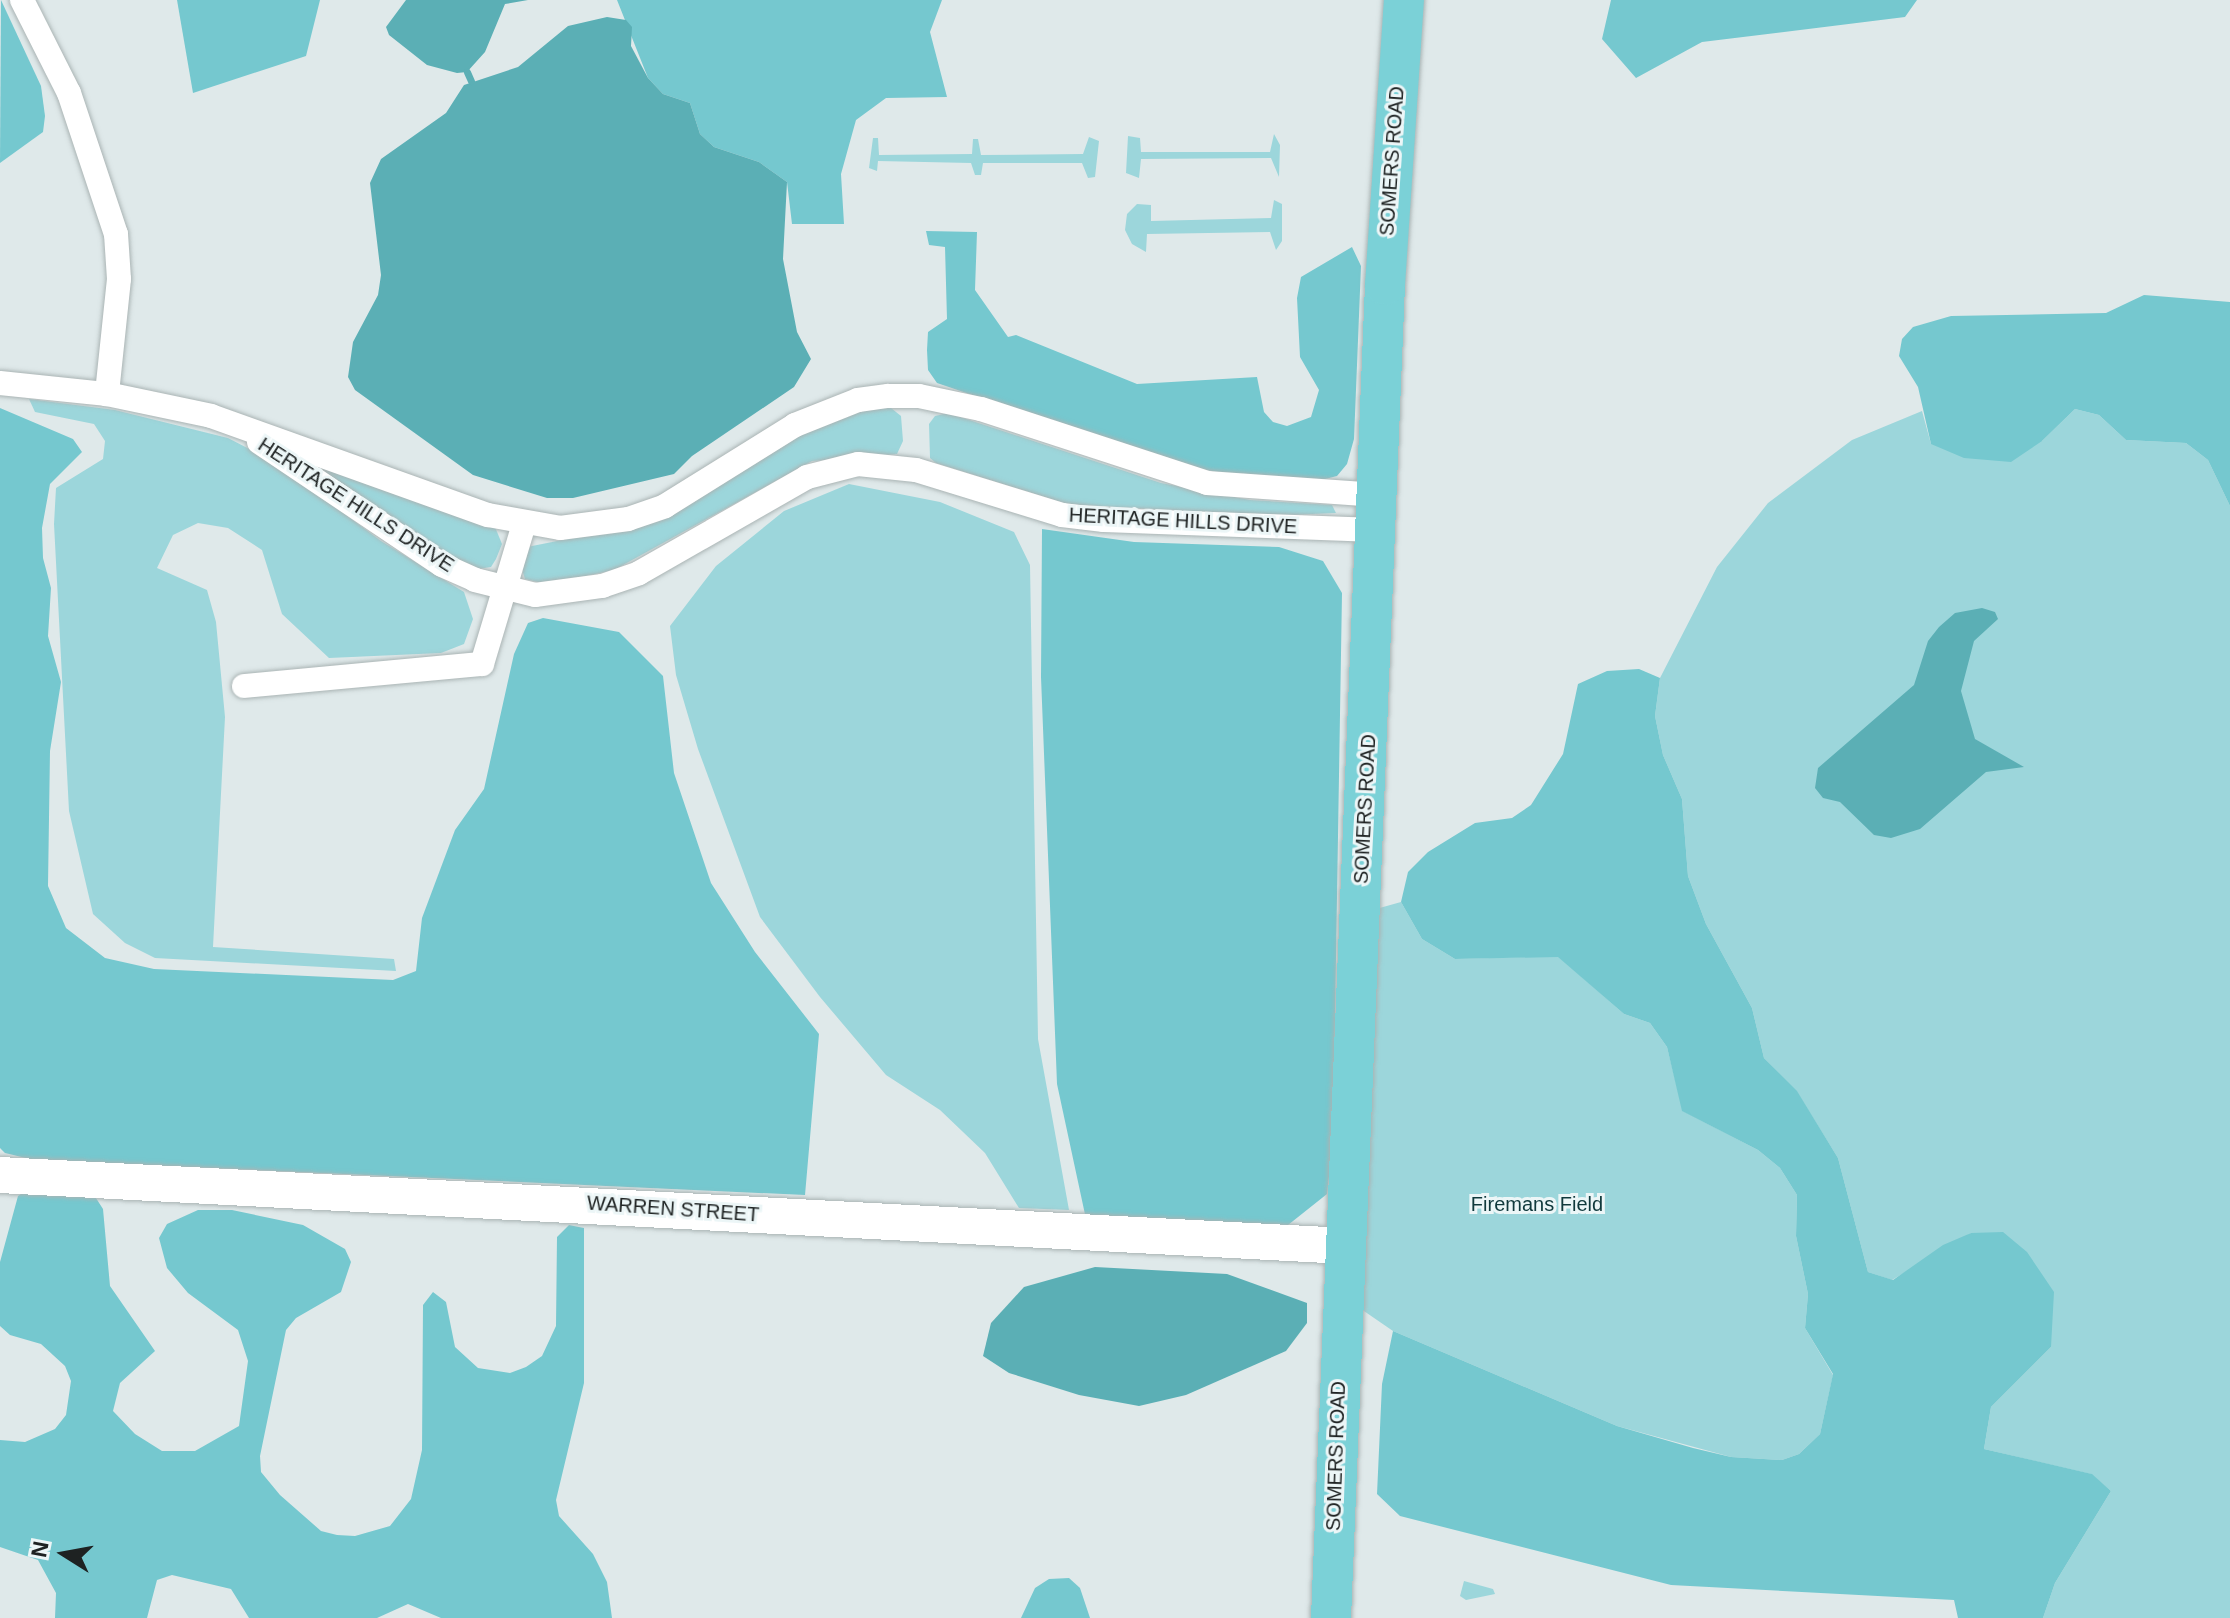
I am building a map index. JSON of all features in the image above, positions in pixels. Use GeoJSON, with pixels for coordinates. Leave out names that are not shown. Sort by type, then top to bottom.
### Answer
{"type":"FeatureCollection","features":[{"type":"Feature","properties":{"kind":"main road","name":"SOMERS ROAD"},"geometry":{"type":"LineString","coordinates":[[1331,1618],[1390,165],[1404,0]]}},
{"type":"Feature","properties":{"kind":"street"},"geometry":{"type":"LineString","coordinates":[[22,0],[85,133],[116,234],[119,279],[107,394]]}},
{"type":"Feature","properties":{"kind":"street","name":"HERITAGE HILLS DRIVE"},"geometry":{"type":"LineString","coordinates":[[0,383],[107,394],[211,416],[524,524],[560,528],[628,519],[700,488],[805,420],[858,400],[888,396],[919,396],[981,409],[1207,483],[1377,512]]}},
{"type":"Feature","properties":{"kind":"street","name":"HERITAGE HILLS DRIVE"},"geometry":{"type":"LineString","coordinates":[[211,416],[286,459],[442,565],[504,589],[550,594],[602,586],[676,555],[807,477],[858,464],[916,470],[1062,515],[1104,520],[1377,512]]}},
{"type":"Feature","properties":{"kind":"street"},"geometry":{"type":"LineString","coordinates":[[244,686],[482,664],[524,524]]}},
{"type":"Feature","properties":{"kind":"street","name":"WARREN STREET"},"geometry":{"type":"LineString","coordinates":[[0,1175],[1345,1246]]}},
{"type":"Feature","properties":{"kind":"green space"},"geometry":{"type":"Polygon","coordinates":[[[1274,134],[1280,145],[1279,177],[1271,158],[1141,159],[1139,178],[1126,173],[1128,136],[1140,138],[1141,152],[1270,152],[1274,134]]]}},
{"type":"Feature","properties":{"kind":"green space"},"geometry":{"type":"Polygon","coordinates":[[[1089,137],[1099,141],[1095,177],[1088,178],[1082,163],[983,163],[981,175],[975,175],[971,163],[878,161],[877,171],[869,168],[873,138],[878,138],[879,155],[972,154],[973,139],[978,139],[981,155],[1083,154],[1089,137]]]}},
{"type":"Feature","properties":{"kind":"green space"},"geometry":{"type":"Polygon","coordinates":[[[1274,200],[1282,204],[1282,241],[1276,250],[1270,232],[1147,234],[1146,252],[1132,244],[1125,230],[1127,214],[1137,204],[1151,205],[1151,221],[1271,218],[1274,200]]]}},
{"type":"Feature","properties":{"kind":"green space"},"geometry":{"type":"Polygon","coordinates":[[[29,399],[115,410],[228,438],[276,463],[381,541],[464,592],[473,619],[464,644],[441,653],[329,658],[282,614],[262,550],[228,528],[198,523],[173,535],[157,568],[207,590],[216,622],[225,717],[213,947],[394,959],[396,971],[155,958],[125,943],[93,914],[69,811],[54,524],[56,488],[103,459],[105,441],[94,424],[35,412],[29,399]]]}},
{"type":"Feature","properties":{"kind":"green space"},"geometry":{"type":"Polygon","coordinates":[[[891,408],[901,416],[903,441],[897,454],[812,461],[614,570],[547,584],[525,579],[521,566],[527,547],[643,524],[817,425],[859,409],[891,408]]]}},
{"type":"Feature","properties":{"kind":"green space"},"geometry":{"type":"Polygon","coordinates":[[[2075,409],[2099,415],[2126,440],[2186,443],[2208,460],[2230,506],[2230,1618],[2043,1618],[2055,1583],[2111,1491],[2091,1474],[1984,1449],[1991,1407],[2051,1347],[1971,1233],[1892,1280],[1868,1272],[1838,1158],[1797,1092],[1764,1058],[1752,1008],[1706,924],[1688,876],[1682,799],[1663,755],[1655,716],[1660,678],[1717,567],[1768,503],[1852,440],[1922,411],[1931,444],[2042,441],[2075,409]]]}},
{"type":"Feature","properties":{"kind":"green space"},"geometry":{"type":"Polygon","coordinates":[[[948,413],[1161,483],[1250,500],[1332,505],[1336,513],[1264,516],[1067,504],[936,463],[930,458],[929,424],[935,416],[948,413]]]}},
{"type":"Feature","properties":{"kind":"green space"},"geometry":{"type":"Polygon","coordinates":[[[331,467],[495,527],[502,544],[496,559],[491,567],[478,569],[451,560],[331,480],[325,472],[331,467]]]}},
{"type":"Feature","properties":{"kind":"green space"},"geometry":{"type":"Polygon","coordinates":[[[849,484],[940,502],[1014,532],[1030,565],[1038,1039],[1069,1210],[1019,1208],[985,1153],[940,1110],[886,1075],[820,997],[760,917],[698,749],[676,675],[670,626],[716,566],[784,511],[849,484]]]}},
{"type":"Feature","properties":{"kind":"green space","name":"Firemans Field"},"geometry":{"type":"Polygon","coordinates":[[[1401,902],[1422,939],[1455,959],[1558,956],[1624,1014],[1650,1023],[1667,1047],[1683,1111],[1758,1150],[1780,1168],[1797,1195],[1796,1236],[1808,1294],[1805,1328],[1833,1375],[1820,1434],[1799,1454],[1782,1460],[1731,1457],[1617,1426],[1393,1331],[1361,1309],[1376,909],[1401,902]]]}},
{"type":"Feature","properties":{"kind":"green space"},"geometry":{"type":"Polygon","coordinates":[[[1464,1581],[1493,1589],[1495,1594],[1466,1600],[1460,1596],[1464,1581]]]}},
{"type":"Feature","properties":{"kind":"shaded area"},"geometry":{"type":"Polygon","coordinates":[[[1,0],[41,86],[45,116],[43,132],[0,163],[1,0]]]}},
{"type":"Feature","properties":{"kind":"shaded area"},"geometry":{"type":"Polygon","coordinates":[[[177,0],[320,0],[306,56],[193,93],[177,0]]]}},
{"type":"Feature","properties":{"kind":"shaded area"},"geometry":{"type":"Polygon","coordinates":[[[406,0],[528,0],[505,4],[485,52],[467,72],[457,73],[427,65],[389,35],[386,27],[406,0]]]}},
{"type":"Feature","properties":{"kind":"shaded area"},"geometry":{"type":"Polygon","coordinates":[[[617,0],[942,0],[930,32],[947,97],[886,98],[856,120],[841,174],[844,224],[792,224],[787,182],[759,162],[714,147],[700,134],[690,103],[663,94],[648,78],[617,0]]]}},
{"type":"Feature","properties":{"kind":"shaded area"},"geometry":{"type":"Polygon","coordinates":[[[1611,0],[1917,0],[1905,17],[1702,42],[1636,78],[1602,39],[1611,0]]]}},
{"type":"Feature","properties":{"kind":"shaded area"},"geometry":{"type":"Polygon","coordinates":[[[607,17],[626,20],[632,27],[631,46],[648,78],[663,94],[690,103],[700,134],[714,147],[759,162],[787,182],[783,259],[797,332],[811,359],[794,387],[692,456],[674,474],[573,498],[547,498],[473,475],[355,390],[348,377],[353,342],[378,295],[381,275],[370,183],[381,159],[446,113],[464,85],[518,67],[568,26],[607,17]]]}},
{"type":"Feature","properties":{"kind":"shaded area"},"geometry":{"type":"Polygon","coordinates":[[[926,231],[977,232],[975,290],[1008,337],[1016,335],[1137,384],[1257,377],[1264,412],[1273,422],[1287,426],[1311,417],[1319,390],[1300,357],[1297,298],[1301,277],[1352,247],[1361,266],[1354,439],[1347,464],[1337,476],[1317,481],[1241,477],[1173,463],[937,383],[928,370],[928,332],[947,319],[945,247],[929,245],[926,231]]]}},
{"type":"Feature","properties":{"kind":"shaded area"},"geometry":{"type":"Polygon","coordinates":[[[2144,295],[2230,302],[2230,506],[2208,460],[2186,443],[2126,440],[2099,415],[2075,409],[2042,441],[2011,462],[1964,458],[1931,444],[1918,387],[1899,356],[1902,339],[1913,327],[1951,316],[2106,313],[2144,295]]]}},
{"type":"Feature","properties":{"kind":"shaded area"},"geometry":{"type":"Polygon","coordinates":[[[0,408],[73,439],[82,452],[50,484],[42,528],[43,558],[51,588],[48,636],[61,682],[50,751],[48,886],[66,928],[105,958],[154,969],[393,980],[416,971],[422,918],[455,830],[484,789],[514,654],[528,623],[543,618],[619,632],[663,676],[674,773],[711,883],[755,952],[819,1034],[805,1195],[34,1160],[5,1153],[0,1148],[0,408]]]}},
{"type":"Feature","properties":{"kind":"shaded area"},"geometry":{"type":"Polygon","coordinates":[[[1042,529],[1134,542],[1279,547],[1323,561],[1342,593],[1333,1141],[1327,1194],[1288,1225],[1086,1219],[1057,1084],[1041,677],[1042,529]]]}},
{"type":"Feature","properties":{"kind":"shaded area"},"geometry":{"type":"Polygon","coordinates":[[[1982,608],[1995,612],[1998,619],[1974,641],[1961,691],[1975,739],[2024,767],[1986,772],[1920,829],[1891,838],[1874,835],[1840,802],[1823,798],[1815,788],[1818,768],[1914,685],[1928,641],[1939,627],[1955,613],[1982,608]]]}},
{"type":"Feature","properties":{"kind":"shaded area"},"geometry":{"type":"Polygon","coordinates":[[[1639,669],[1660,678],[1655,716],[1663,755],[1682,799],[1688,876],[1706,924],[1752,1008],[1764,1058],[1797,1091],[1838,1158],[1868,1272],[1893,1280],[1943,1245],[1971,1233],[2003,1232],[2027,1252],[2054,1292],[2051,1347],[1991,1407],[1984,1449],[2092,1474],[2111,1491],[2055,1583],[2043,1618],[1958,1618],[1954,1600],[1671,1585],[1400,1516],[1377,1494],[1382,1384],[1393,1331],[1617,1426],[1693,1448],[1731,1457],[1782,1460],[1799,1454],[1820,1434],[1833,1374],[1805,1328],[1808,1294],[1796,1236],[1797,1195],[1780,1168],[1758,1150],[1682,1111],[1667,1047],[1650,1023],[1624,1014],[1558,957],[1455,959],[1422,939],[1401,902],[1408,872],[1428,852],[1475,823],[1512,818],[1531,805],[1563,754],[1578,684],[1607,671],[1639,669]]]}},
{"type":"Feature","properties":{"kind":"shaded area"},"geometry":{"type":"Polygon","coordinates":[[[31,1187],[94,1195],[103,1209],[110,1286],[155,1351],[120,1383],[113,1411],[135,1434],[162,1451],[195,1451],[239,1426],[248,1361],[238,1330],[188,1293],[167,1268],[159,1238],[167,1224],[198,1210],[232,1210],[303,1225],[345,1249],[351,1262],[341,1292],[296,1318],[286,1330],[260,1456],[261,1472],[280,1495],[321,1531],[337,1535],[355,1536],[390,1526],[411,1499],[422,1450],[423,1305],[433,1292],[446,1302],[455,1347],[478,1368],[510,1373],[526,1367],[542,1356],[556,1326],[557,1237],[569,1225],[584,1228],[584,1383],[556,1500],[559,1516],[593,1554],[607,1582],[612,1618],[441,1618],[408,1604],[377,1618],[249,1618],[231,1589],[172,1575],[157,1580],[147,1618],[55,1618],[56,1593],[38,1560],[0,1547],[0,1440],[25,1442],[55,1429],[66,1415],[71,1381],[65,1366],[41,1344],[10,1335],[0,1326],[0,1262],[18,1196],[31,1187]]]}},
{"type":"Feature","properties":{"kind":"shaded area"},"geometry":{"type":"Polygon","coordinates":[[[1095,1267],[1227,1274],[1307,1303],[1307,1323],[1286,1351],[1186,1395],[1139,1406],[1079,1395],[1009,1373],[983,1356],[991,1323],[1024,1287],[1095,1267]]]}},
{"type":"Feature","properties":{"kind":"shaded area"},"geometry":{"type":"Polygon","coordinates":[[[1069,1578],[1080,1588],[1090,1618],[1021,1618],[1035,1588],[1049,1579],[1069,1578]]]}},
{"type":"Feature","properties":{"kind":"waterway"},"geometry":{"type":"LineString","coordinates":[[467,72],[471,81]]}}]}
